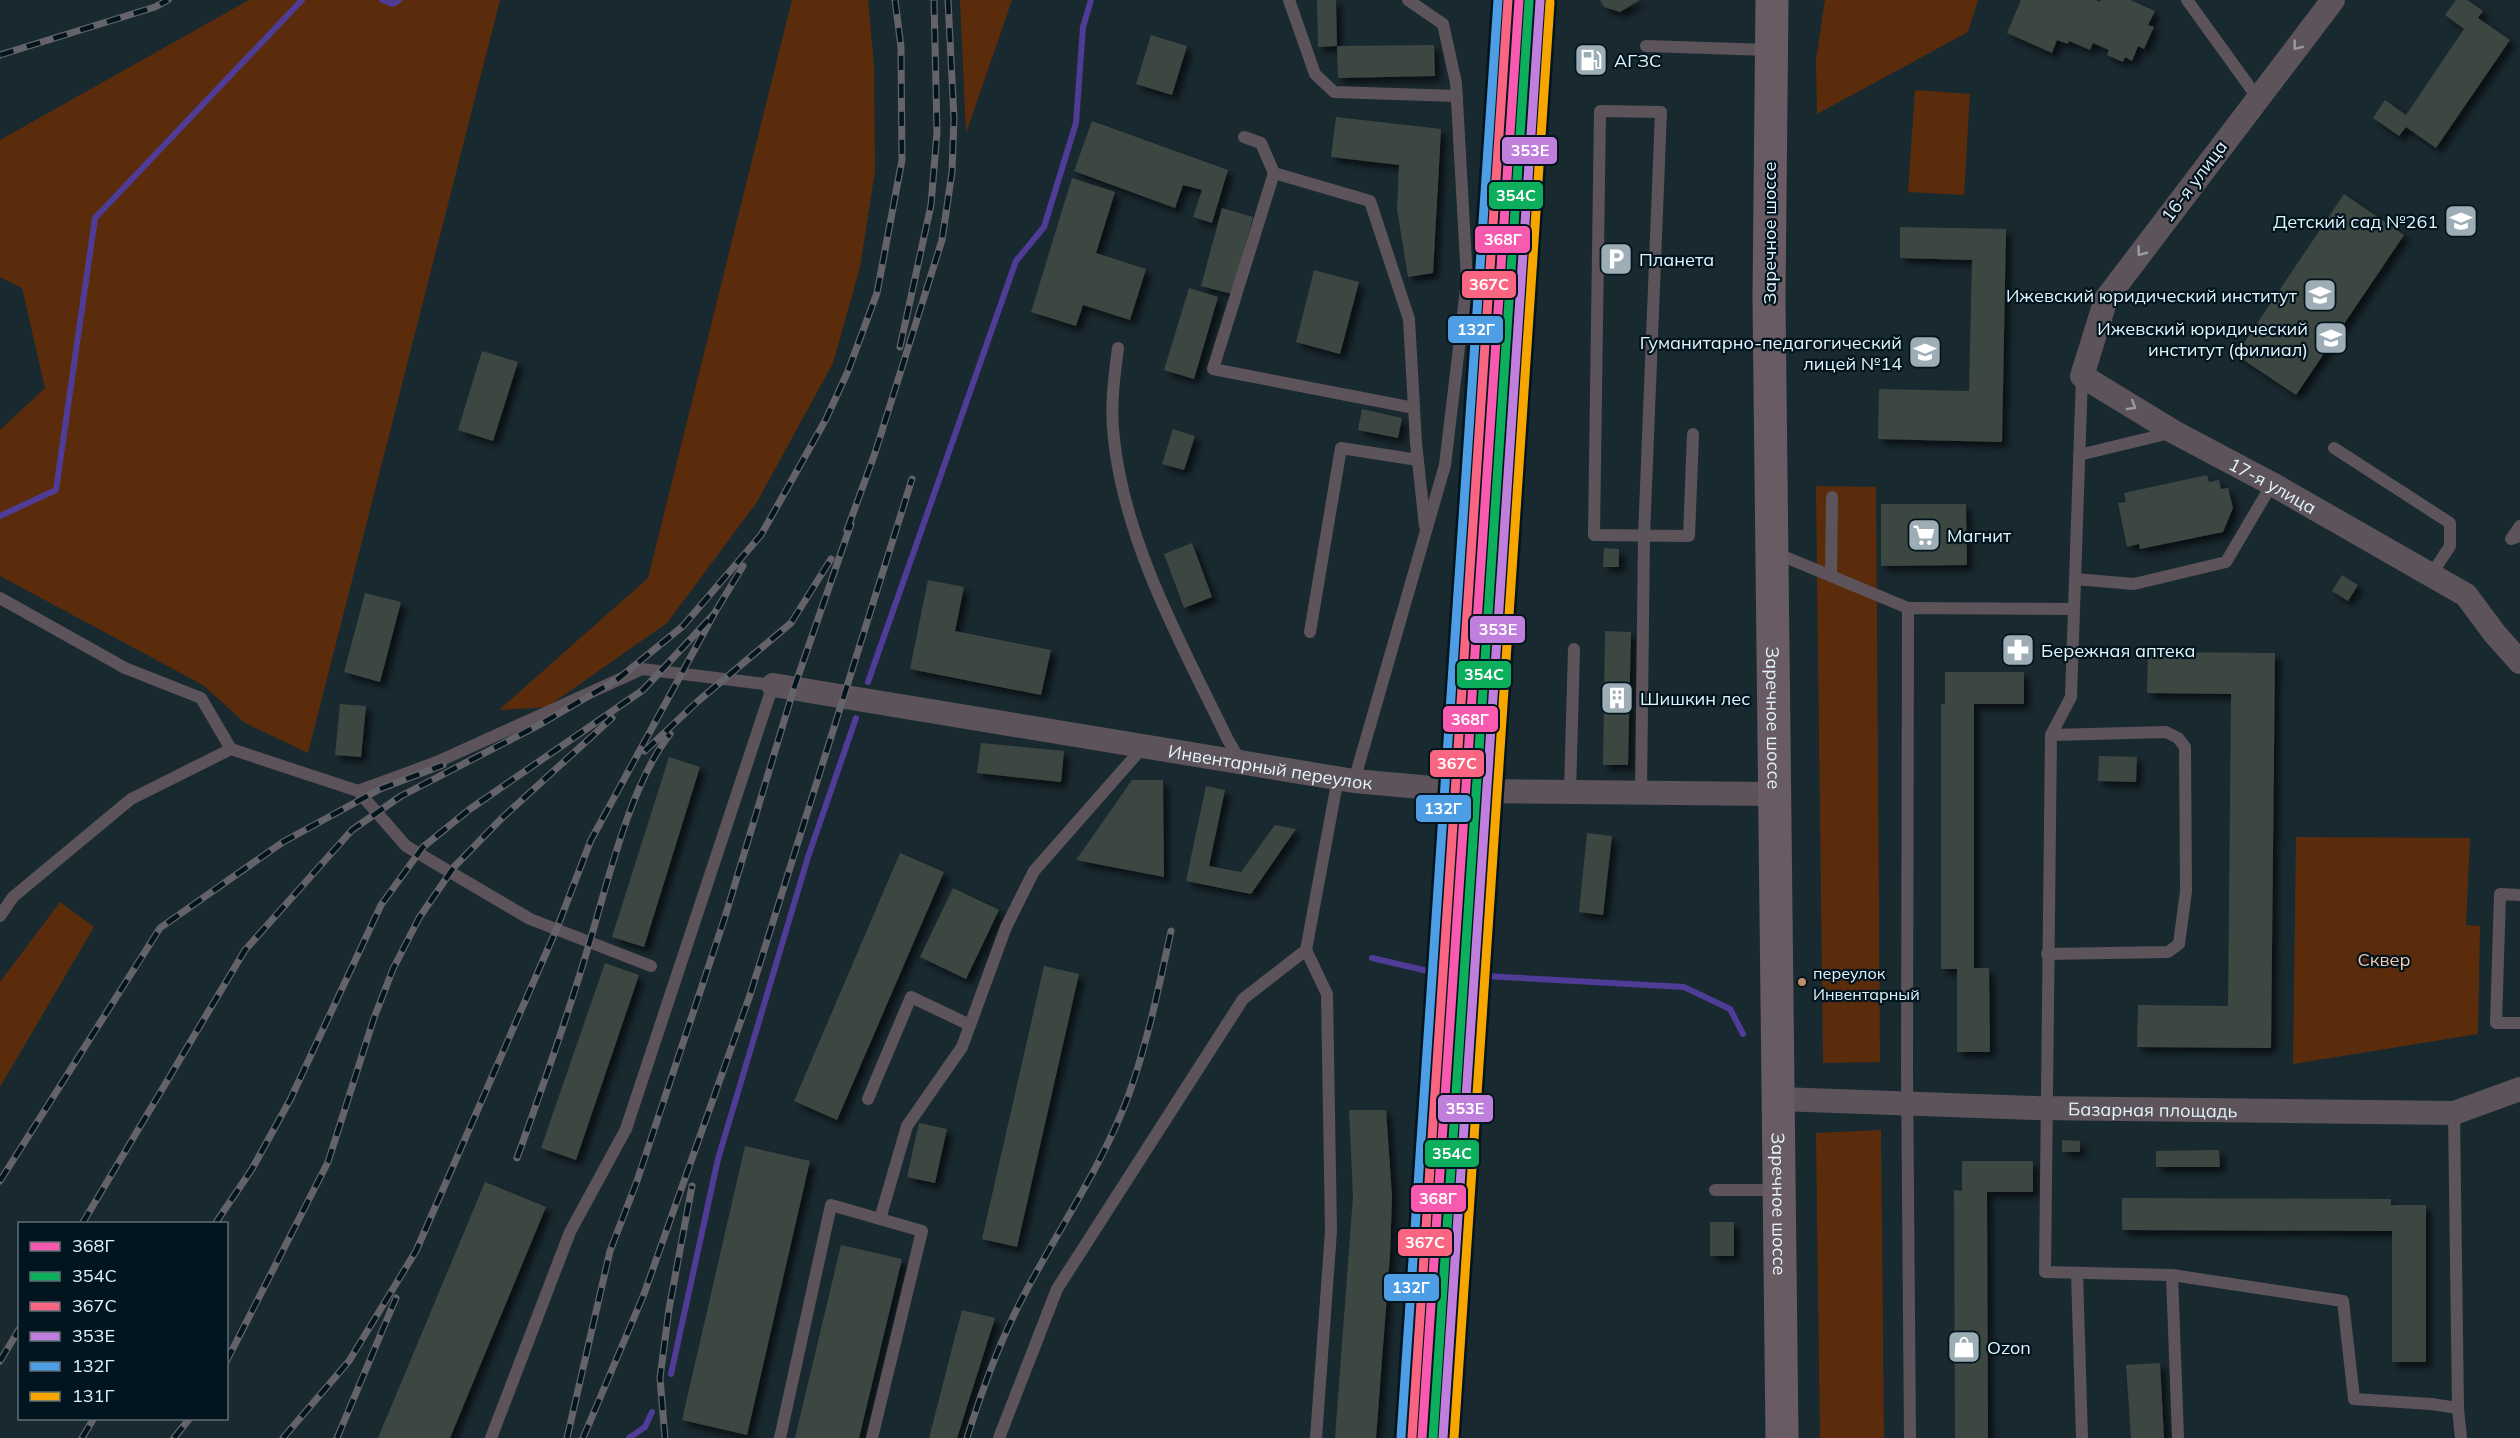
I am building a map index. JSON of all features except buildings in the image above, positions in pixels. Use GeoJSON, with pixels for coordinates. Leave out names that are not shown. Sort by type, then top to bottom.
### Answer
{"type":"FeatureCollection","features":[{"type":"Feature","properties":{"kind":"main road","name":"Заречное шоссе"},"geometry":{"type":"LineString","coordinates":[[1772,0],[1769,299],[1782,1438]]}},
{"type":"Feature","properties":{"kind":"street","name":"16-я улица"},"geometry":{"type":"LineString","coordinates":[[2082,376],[2106,299],[2257,97],[2333,0]]}},
{"type":"Feature","properties":{"kind":"street","name":"17-я улица"},"geometry":{"type":"LineString","coordinates":[[2082,376],[2174,432],[2272,484],[2466,595],[2495,634],[2520,662]]}},
{"type":"Feature","properties":{"kind":"street","name":"Инвентарный переулок"},"geometry":{"type":"LineString","coordinates":[[773,685],[1346,780],[1466,791],[1773,794]]}},
{"type":"Feature","properties":{"kind":"street","name":"Базарная площадь"},"geometry":{"type":"LineString","coordinates":[[1779,1099],[2045,1108],[2454,1113],[2520,1089]]}},
{"type":"Feature","properties":{"kind":"lane"},"geometry":{"type":"LineString","coordinates":[[1289,0],[1315,74],[1334,92],[1457,96]]}},
{"type":"Feature","properties":{"kind":"lane"},"geometry":{"type":"LineString","coordinates":[[1316,1438],[1331,1231],[1328,1006],[1327,994],[1306,950],[1346,780],[1445,465],[1467,280],[1457,96],[1443,24],[1408,0]]}},
{"type":"Feature","properties":{"kind":"lane"},"geometry":{"type":"LineString","coordinates":[[2187,0],[2257,97]]}},
{"type":"Feature","properties":{"kind":"lane"},"geometry":{"type":"LineString","coordinates":[[1646,46],[1770,50]]}},
{"type":"Feature","properties":{"kind":"lane"},"geometry":{"type":"LineString","coordinates":[[1641,792],[1644,536],[1661,112],[1600,111],[1594,535],[1644,536],[1689,536],[1693,434]]}},
{"type":"Feature","properties":{"kind":"lane"},"geometry":{"type":"LineString","coordinates":[[1244,137],[1261,143],[1274,173],[1213,369],[1414,408]]}},
{"type":"Feature","properties":{"kind":"lane"},"geometry":{"type":"LineString","coordinates":[[1274,173],[1370,201],[1409,319],[1425,533]]}},
{"type":"Feature","properties":{"kind":"lane"},"geometry":{"type":"LineString","coordinates":[[1118,348],[1112,391],[1113,439],[1125,500],[1160,600],[1228,740],[1242,763]]}},
{"type":"Feature","properties":{"kind":"lane"},"geometry":{"type":"LineString","coordinates":[[2082,376],[2072,697],[2051,735],[2045,1108],[2045,1272],[2172,1275],[2343,1301],[2354,1399],[2458,1408]]}},
{"type":"Feature","properties":{"kind":"lane"},"geometry":{"type":"LineString","coordinates":[[2079,455],[2174,432]]}},
{"type":"Feature","properties":{"kind":"lane"},"geometry":{"type":"LineString","coordinates":[[1310,632],[1341,448],[1418,460]]}},
{"type":"Feature","properties":{"kind":"lane"},"geometry":{"type":"LineString","coordinates":[[2334,448],[2450,523],[2450,546],[2431,575]]}},
{"type":"Feature","properties":{"kind":"lane"},"geometry":{"type":"LineString","coordinates":[[2074,579],[2134,584],[2226,562],[2272,484]]}},
{"type":"Feature","properties":{"kind":"lane"},"geometry":{"type":"LineString","coordinates":[[1831,575],[1832,496]]}},
{"type":"Feature","properties":{"kind":"lane"},"geometry":{"type":"LineString","coordinates":[[1772,551],[1908,608],[2073,609]]}},
{"type":"Feature","properties":{"kind":"lane"},"geometry":{"type":"LineString","coordinates":[[0,598],[125,668],[201,698],[231,749],[358,791],[406,846],[530,919],[651,966]]}},
{"type":"Feature","properties":{"kind":"lane"},"geometry":{"type":"LineString","coordinates":[[1908,608],[1907,1105],[1910,1438]]}},
{"type":"Feature","properties":{"kind":"lane"},"geometry":{"type":"LineString","coordinates":[[1570,792],[1574,649]]}},
{"type":"Feature","properties":{"kind":"lane"},"geometry":{"type":"LineString","coordinates":[[358,791],[437,762],[642,669],[773,685],[626,1129],[570,1232],[491,1438]]}},
{"type":"Feature","properties":{"kind":"lane"},"geometry":{"type":"LineString","coordinates":[[2048,954],[2168,952],[2179,944],[2186,891],[2185,747],[2178,738],[2166,732],[2051,735]]}},
{"type":"Feature","properties":{"kind":"lane"},"geometry":{"type":"LineString","coordinates":[[880,1220],[907,1126],[962,1047],[1006,927],[1034,871],[1144,746]]}},
{"type":"Feature","properties":{"kind":"lane"},"geometry":{"type":"LineString","coordinates":[[0,916],[13,897],[130,799],[231,749]]}},
{"type":"Feature","properties":{"kind":"lane"},"geometry":{"type":"LineString","coordinates":[[2520,895],[2500,894],[2496,1023],[2520,1023]]}},
{"type":"Feature","properties":{"kind":"lane"},"geometry":{"type":"LineString","coordinates":[[999,1438],[1057,1289],[1063,1279],[1243,999],[1306,950]]}},
{"type":"Feature","properties":{"kind":"lane"},"geometry":{"type":"LineString","coordinates":[[868,1099],[911,997],[970,1025]]}},
{"type":"Feature","properties":{"kind":"lane"},"geometry":{"type":"LineString","coordinates":[[2454,1113],[2458,1408],[2461,1438]]}},
{"type":"Feature","properties":{"kind":"lane"},"geometry":{"type":"LineString","coordinates":[[1715,1190],[1779,1190]]}},
{"type":"Feature","properties":{"kind":"lane"},"geometry":{"type":"LineString","coordinates":[[780,1438],[831,1205],[922,1231],[872,1438]]}},
{"type":"Feature","properties":{"kind":"lane"},"geometry":{"type":"LineString","coordinates":[[2077,1273],[2082,1438]]}},
{"type":"Feature","properties":{"kind":"lane"},"geometry":{"type":"LineString","coordinates":[[2172,1275],[2178,1438]]}},
{"type":"Feature","properties":{"kind":"green space"},"geometry":{"type":"Polygon","coordinates":[[[249,0],[500,0],[308,753],[245,723],[203,685],[0,576],[0,430],[45,388],[22,288],[0,277],[0,140],[249,0]]]}},
{"type":"Feature","properties":{"kind":"green space"},"geometry":{"type":"Polygon","coordinates":[[[792,0],[868,0],[874,66],[875,171],[860,267],[833,363],[757,502],[667,623],[547,707],[499,710],[648,578],[792,0]]]}},
{"type":"Feature","properties":{"kind":"green space"},"geometry":{"type":"Polygon","coordinates":[[[960,0],[1012,0],[966,133],[960,0]]]}},
{"type":"Feature","properties":{"kind":"green space"},"geometry":{"type":"Polygon","coordinates":[[[1825,0],[1978,0],[1968,32],[1817,114],[1816,60],[1825,0]]]}},
{"type":"Feature","properties":{"kind":"green space"},"geometry":{"type":"Polygon","coordinates":[[[1915,90],[1970,94],[1964,195],[1908,192],[1915,90]]]}},
{"type":"Feature","properties":{"kind":"green space"},"geometry":{"type":"Polygon","coordinates":[[[1816,486],[1876,487],[1880,1062],[1823,1063],[1816,486]]]}},
{"type":"Feature","properties":{"kind":"green space","name":"Сквер"},"geometry":{"type":"Polygon","coordinates":[[[2296,837],[2470,838],[2466,925],[2480,926],[2478,1034],[2293,1064],[2296,837]]]}},
{"type":"Feature","properties":{"kind":"green space"},"geometry":{"type":"Polygon","coordinates":[[[60,902],[94,927],[0,1087],[0,982],[60,902]]]}},
{"type":"Feature","properties":{"kind":"green space"},"geometry":{"type":"Polygon","coordinates":[[[1881,1130],[1884,1438],[1820,1438],[1816,1133],[1881,1130]]]}},
{"type":"Feature","properties":{"kind":"waterway"},"geometry":{"type":"LineString","coordinates":[[0,516],[56,490],[95,218],[302,0]]}},
{"type":"Feature","properties":{"kind":"waterway"},"geometry":{"type":"LineString","coordinates":[[382,0],[393,4],[399,0]]}},
{"type":"Feature","properties":{"kind":"waterway"},"geometry":{"type":"LineString","coordinates":[[868,682],[1016,261],[1044,227],[1076,123],[1083,27],[1091,0]]}},
{"type":"Feature","properties":{"kind":"waterway"},"geometry":{"type":"LineString","coordinates":[[671,1374],[718,1159],[808,857],[856,718]]}},
{"type":"Feature","properties":{"kind":"waterway"},"geometry":{"type":"LineString","coordinates":[[1372,958],[1445,975]]}},
{"type":"Feature","properties":{"kind":"waterway"},"geometry":{"type":"LineString","coordinates":[[1485,976],[1684,987],[1730,1009],[1743,1034]]}},
{"type":"Feature","properties":{"kind":"waterway"},"geometry":{"type":"LineString","coordinates":[[629,1438],[645,1427],[652,1412]]}},
{"type":"Feature","properties":{"kind":"railway"},"geometry":{"type":"LineString","coordinates":[[0,55],[155,7],[168,0]]}},
{"type":"Feature","properties":{"kind":"railway"},"geometry":{"type":"LineString","coordinates":[[83,1222],[245,950],[352,830],[401,796],[539,725],[618,679],[683,626],[761,535],[826,419],[848,371],[877,293],[902,160],[901,47],[895,0]]}},
{"type":"Feature","properties":{"kind":"railway"},"geometry":{"type":"LineString","coordinates":[[900,347],[931,205],[937,132],[934,0]]}},
{"type":"Feature","properties":{"kind":"railway"},"geometry":{"type":"LineString","coordinates":[[847,530],[875,453],[942,240],[952,172],[954,119],[948,0]]}},
{"type":"Feature","properties":{"kind":"railway"},"geometry":{"type":"LineString","coordinates":[[583,1438],[644,1294],[750,995],[912,479]]}},
{"type":"Feature","properties":{"kind":"railway"},"geometry":{"type":"LineString","coordinates":[[567,1438],[610,1251],[637,1181],[725,917],[794,688],[851,524]]}},
{"type":"Feature","properties":{"kind":"railway"},"geometry":{"type":"LineString","coordinates":[[645,751],[697,702],[791,623],[831,559]]}},
{"type":"Feature","properties":{"kind":"railway"},"geometry":{"type":"LineString","coordinates":[[216,1222],[252,1169],[290,1100],[381,905],[423,847],[470,809],[643,690],[714,614],[743,566]]}},
{"type":"Feature","properties":{"kind":"railway"},"geometry":{"type":"LineString","coordinates":[[283,1438],[349,1361],[416,1251],[557,928],[591,840],[714,614]]}},
{"type":"Feature","properties":{"kind":"railway"},"geometry":{"type":"LineString","coordinates":[[228,1358],[328,1162],[374,1018],[393,969],[419,918],[454,867],[502,818],[612,718]]}},
{"type":"Feature","properties":{"kind":"railway"},"geometry":{"type":"LineString","coordinates":[[517,1158],[571,1003],[631,808],[655,756],[670,734]]}},
{"type":"Feature","properties":{"kind":"railway"},"geometry":{"type":"LineString","coordinates":[[0,1181],[160,928],[283,842],[380,789],[443,765]]}},
{"type":"Feature","properties":{"kind":"railway"},"geometry":{"type":"LineString","coordinates":[[967,1438],[992,1365],[1015,1312],[1094,1171],[1129,1094],[1153,1013],[1171,931]]}},
{"type":"Feature","properties":{"kind":"railway"},"geometry":{"type":"LineString","coordinates":[[665,1438],[660,1378],[669,1309],[692,1186]]}},
{"type":"Feature","properties":{"kind":"railway"},"geometry":{"type":"LineString","coordinates":[[337,1438],[396,1298]]}},
{"type":"Feature","properties":{"kind":"railway"},"geometry":{"type":"LineString","coordinates":[[0,1361],[18,1331]]}},
{"type":"Feature","properties":{"kind":"railway"},"geometry":{"type":"LineString","coordinates":[[82,1438],[93,1420]]}},
{"type":"Feature","properties":{"kind":"railway"},"geometry":{"type":"LineString","coordinates":[[174,1438],[188,1420]]}},
{"type":"Feature","properties":{"kind":"transit line","name":"132Г"},"geometry":{"type":"LineString","coordinates":[[1401,1437],[1498,0]]}},
{"type":"Feature","properties":{"kind":"transit line","name":"367С"},"geometry":{"type":"LineString","coordinates":[[1412,1437],[1508,0]]}},
{"type":"Feature","properties":{"kind":"transit line","name":"368Г"},"geometry":{"type":"LineString","coordinates":[[1422,1438],[1519,0]]}},
{"type":"Feature","properties":{"kind":"transit line","name":"354С"},"geometry":{"type":"LineString","coordinates":[[1433,1438],[1529,1]]}},
{"type":"Feature","properties":{"kind":"transit line","name":"353Е"},"geometry":{"type":"LineString","coordinates":[[1443,1438],[1540,1]]}},
{"type":"Feature","properties":{"kind":"transit line","name":"131Г"},"geometry":{"type":"LineString","coordinates":[[1454,1438],[1550,2]]}},
{"type":"Feature","properties":{"kind":"place","name":"АГЗС"},"geometry":{"type":"Point","coordinates":[1591,60]}},
{"type":"Feature","properties":{"kind":"place","name":"Детский сад №261"},"geometry":{"type":"Point","coordinates":[2461,221]}},
{"type":"Feature","properties":{"kind":"place","name":"Планета"},"geometry":{"type":"Point","coordinates":[1616,259]}},
{"type":"Feature","properties":{"kind":"place","name":"Ижевский юридический институт"},"geometry":{"type":"Point","coordinates":[2320,295]}},
{"type":"Feature","properties":{"kind":"place","name":"Ижевский юридический институт (филиал)"},"geometry":{"type":"Point","coordinates":[2331,338]}},
{"type":"Feature","properties":{"kind":"place","name":"Гуманитарно-педагогический лицей №14"},"geometry":{"type":"Point","coordinates":[1925,352]}},
{"type":"Feature","properties":{"kind":"place","name":"Магнит"},"geometry":{"type":"Point","coordinates":[1924,535]}},
{"type":"Feature","properties":{"kind":"place","name":"Бережная аптека"},"geometry":{"type":"Point","coordinates":[2018,650]}},
{"type":"Feature","properties":{"kind":"place","name":"Шишкин лес"},"geometry":{"type":"Point","coordinates":[1617,698]}},
{"type":"Feature","properties":{"kind":"place","name":"переулок Инвентарный"},"geometry":{"type":"Point","coordinates":[1802,982]}},
{"type":"Feature","properties":{"kind":"place","name":"Ozon"},"geometry":{"type":"Point","coordinates":[1964,1347]}}]}
